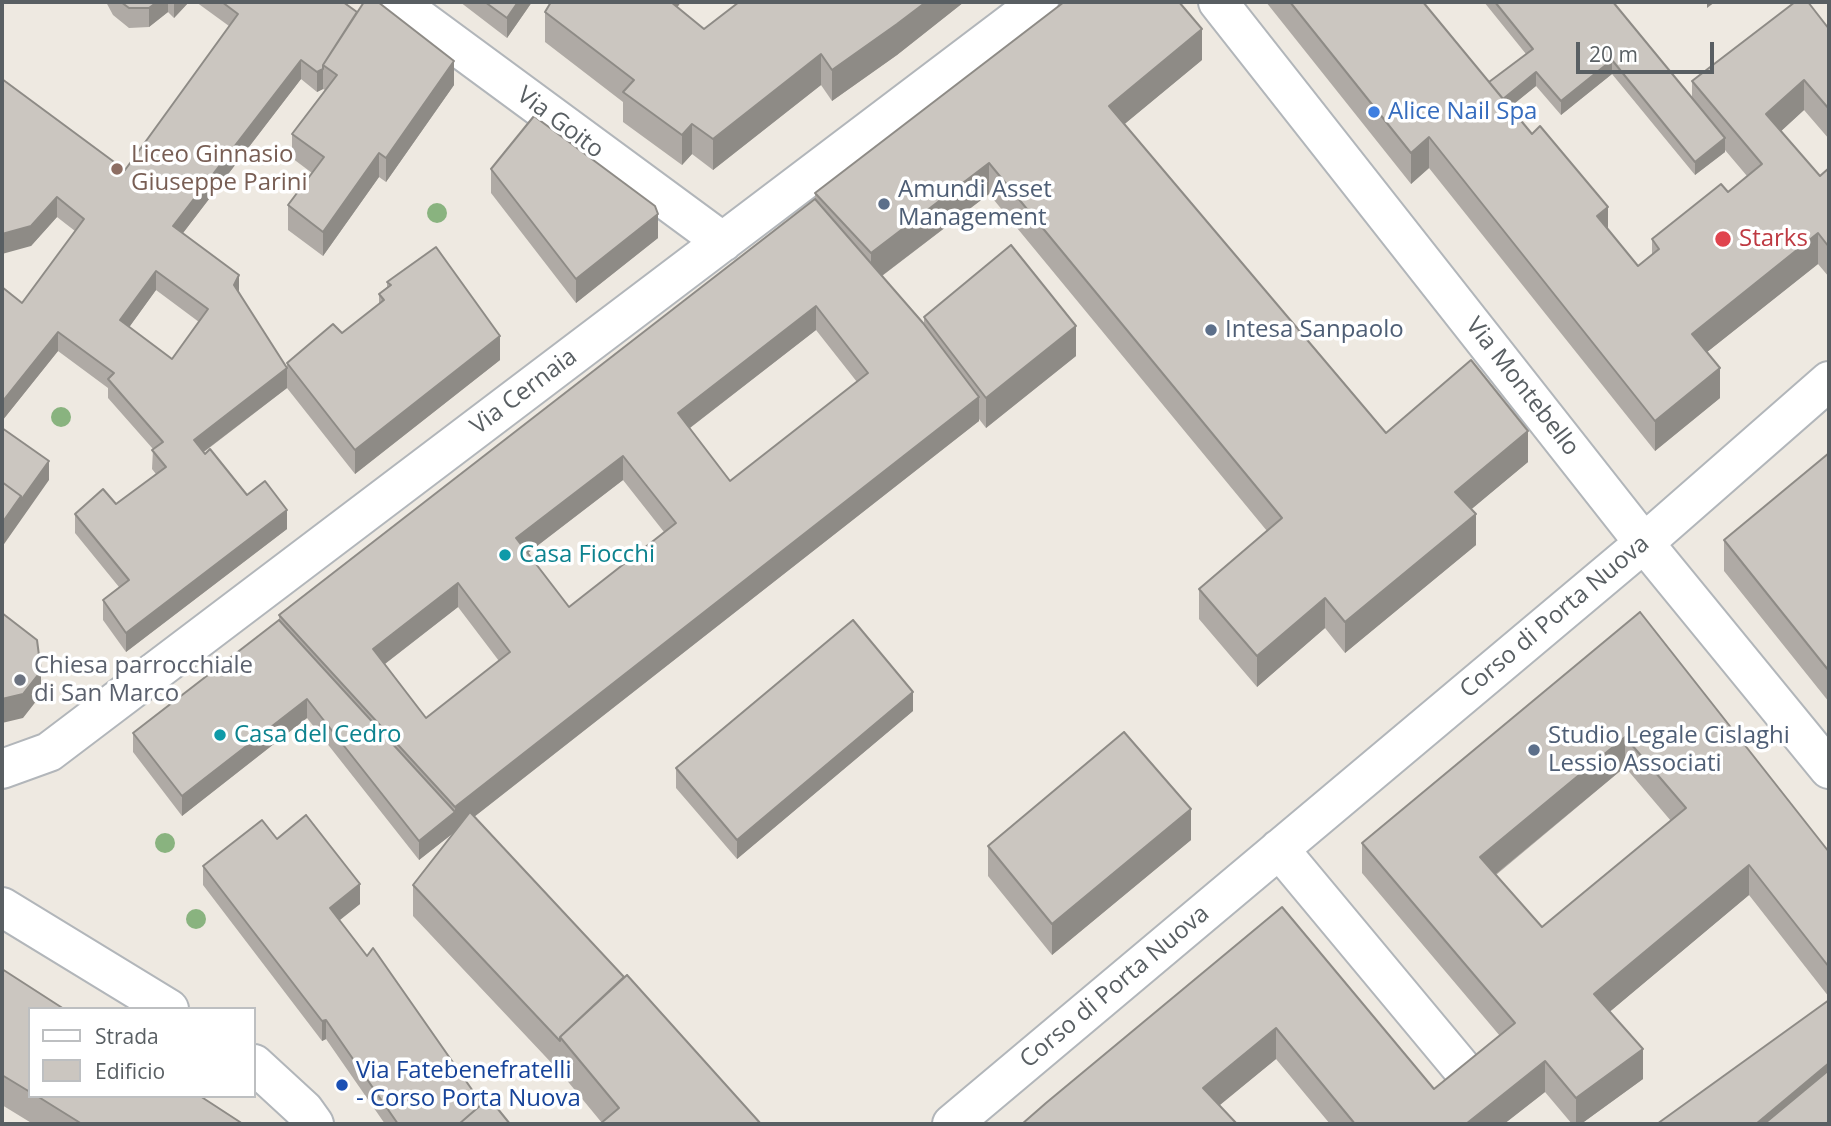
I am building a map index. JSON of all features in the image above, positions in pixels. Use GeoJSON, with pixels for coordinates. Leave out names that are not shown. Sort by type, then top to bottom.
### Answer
{"type":"FeatureCollection","features":[{"type":"Feature","properties":{"kind":"street","name":"Via Goito"},"geometry":{"type":"LineString","coordinates":[[397,2],[723,242]]}},
{"type":"Feature","properties":{"kind":"street","name":"Via Cernaia"},"geometry":{"type":"LineString","coordinates":[[2,769],[49,752],[1039,2]]}},
{"type":"Feature","properties":{"kind":"street","name":"Via Montebello"},"geometry":{"type":"LineString","coordinates":[[1218,2],[1644,542],[1829,769]]}},
{"type":"Feature","properties":{"kind":"street","name":"Corso di Porta Nuova"},"geometry":{"type":"LineString","coordinates":[[952,1124],[1644,542],[1829,381]]}},
{"type":"Feature","properties":{"kind":"street"},"geometry":{"type":"LineString","coordinates":[[1279,849],[1464,1071]]}},
{"type":"Feature","properties":{"kind":"street"},"geometry":{"type":"LineString","coordinates":[[2,907],[166,1007]]}},
{"type":"Feature","properties":{"kind":"street"},"geometry":{"type":"LineString","coordinates":[[256,1066],[304,1110],[314,1124]]}},
{"type":"Feature","properties":{"kind":"building"},"geometry":{"type":"Polygon","coordinates":[[[121,2],[157,2],[149,8],[129,8],[121,2]]]}},
{"type":"Feature","properties":{"kind":"building"},"geometry":{"type":"Polygon","coordinates":[[[222,2],[343,2],[357,12],[323,69],[317,72],[301,60],[173,226],[239,275],[234,285],[287,368],[194,440],[205,454],[210,449],[247,495],[265,481],[287,510],[126,633],[103,600],[129,580],[75,514],[103,489],[116,504],[166,467],[152,450],[163,442],[108,379],[114,373],[58,332],[2,402],[2,287],[22,303],[84,219],[57,197],[31,226],[2,234],[2,79],[125,170],[238,14],[222,2]],[[156,271],[120,320],[172,359],[208,309],[156,271]]]}},
{"type":"Feature","properties":{"kind":"building"},"geometry":{"type":"Polygon","coordinates":[[[364,2],[378,2],[454,61],[386,158],[379,153],[323,232],[288,205],[324,157],[292,134],[337,75],[323,65],[364,2]]]}},
{"type":"Feature","properties":{"kind":"building"},"geometry":{"type":"Polygon","coordinates":[[[485,2],[518,2],[507,18],[485,2]]]}},
{"type":"Feature","properties":{"kind":"building"},"geometry":{"type":"Polygon","coordinates":[[[551,2],[671,2],[704,29],[739,2],[926,2],[832,70],[821,54],[713,139],[692,124],[682,135],[623,92],[634,80],[545,12],[551,2]]]}},
{"type":"Feature","properties":{"kind":"building"},"geometry":{"type":"Polygon","coordinates":[[[1064,2],[1179,2],[1202,29],[1109,106],[1386,433],[1471,360],[1528,431],[1455,492],[1476,514],[1345,622],[1325,598],[1257,656],[1199,589],[1282,518],[989,163],[871,253],[815,193],[1064,2]]]}},
{"type":"Feature","properties":{"kind":"building"},"geometry":{"type":"Polygon","coordinates":[[[1290,2],[1423,2],[1532,134],[1540,126],[1608,207],[1597,216],[1638,266],[1659,249],[1652,239],[1721,184],[1728,192],[1762,164],[1692,81],[1795,2],[1808,2],[1829,29],[1829,109],[1804,80],[1766,114],[1820,176],[1829,168],[1829,247],[1818,233],[1692,334],[1720,368],[1655,421],[1429,137],[1411,153],[1290,2]]]}},
{"type":"Feature","properties":{"kind":"building"},"geometry":{"type":"Polygon","coordinates":[[[1495,2],[1613,2],[1725,138],[1695,162],[1612,60],[1561,101],[1536,72],[1503,99],[1489,82],[1533,49],[1495,2]]]}},
{"type":"Feature","properties":{"kind":"building"},"geometry":{"type":"Polygon","coordinates":[[[534,116],[655,206],[658,214],[576,279],[491,169],[534,116]]]}},
{"type":"Feature","properties":{"kind":"building"},"geometry":{"type":"Polygon","coordinates":[[[815,199],[923,323],[979,397],[455,807],[279,615],[815,199]],[[816,306],[678,413],[730,481],[868,373],[816,306]],[[623,456],[516,538],[569,607],[676,523],[623,456]],[[458,583],[373,649],[426,718],[510,652],[458,583]]]}},
{"type":"Feature","properties":{"kind":"building"},"geometry":{"type":"Polygon","coordinates":[[[1011,245],[1076,326],[986,398],[924,317],[1011,245]]]}},
{"type":"Feature","properties":{"kind":"building"},"geometry":{"type":"Polygon","coordinates":[[[436,247],[500,336],[355,450],[287,363],[333,324],[342,333],[384,300],[379,294],[391,285],[387,282],[436,247]]]}},
{"type":"Feature","properties":{"kind":"building"},"geometry":{"type":"Polygon","coordinates":[[[2,428],[49,461],[21,500],[21,496],[2,482],[2,428]]]}},
{"type":"Feature","properties":{"kind":"building"},"geometry":{"type":"Polygon","coordinates":[[[1829,453],[1829,671],[1724,540],[1829,453]]]}},
{"type":"Feature","properties":{"kind":"building"},"geometry":{"type":"Polygon","coordinates":[[[2,482],[21,496],[2,523],[2,482]]]}},
{"type":"Feature","properties":{"kind":"building"},"geometry":{"type":"Polygon","coordinates":[[[1640,612],[1829,852],[1829,967],[1749,865],[1594,994],[1643,1049],[1576,1098],[1545,1061],[1466,1124],[1355,1124],[1276,1028],[1203,1088],[1237,1124],[1022,1124],[1282,907],[1434,1089],[1515,1023],[1362,843],[1640,612]],[[1625,737],[1480,857],[1542,927],[1686,808],[1625,737]]]}},
{"type":"Feature","properties":{"kind":"building","name":"Chiesa parrocchiale di San Marco"},"geometry":{"type":"Polygon","coordinates":[[[2,613],[37,640],[41,671],[23,694],[2,699],[2,613]]]}},
{"type":"Feature","properties":{"kind":"building","name":"Casa del Cedro"},"geometry":{"type":"Polygon","coordinates":[[[279,620],[455,812],[419,841],[307,699],[182,796],[133,733],[279,620]]]}},
{"type":"Feature","properties":{"kind":"building"},"geometry":{"type":"Polygon","coordinates":[[[853,620],[913,692],[737,840],[676,768],[853,620]]]}},
{"type":"Feature","properties":{"kind":"building"},"geometry":{"type":"Polygon","coordinates":[[[1124,732],[1191,809],[1052,924],[988,846],[1124,732]]]}},
{"type":"Feature","properties":{"kind":"building"},"geometry":{"type":"Polygon","coordinates":[[[470,812],[624,977],[560,1037],[560,1041],[413,885],[470,812]]]}},
{"type":"Feature","properties":{"kind":"building"},"geometry":{"type":"Polygon","coordinates":[[[306,815],[360,884],[330,908],[367,956],[373,948],[482,1104],[459,1124],[398,1124],[326,1020],[322,1021],[203,866],[262,820],[277,839],[306,815]]]}},
{"type":"Feature","properties":{"kind":"building"},"geometry":{"type":"Polygon","coordinates":[[[2,969],[61,1007],[28,1007],[28,1091],[2,1075],[2,969]]]}},
{"type":"Feature","properties":{"kind":"building"},"geometry":{"type":"Polygon","coordinates":[[[627,975],[761,1124],[600,1124],[619,1108],[560,1037],[627,975]]]}},
{"type":"Feature","properties":{"kind":"building"},"geometry":{"type":"Polygon","coordinates":[[[1829,1000],[1829,1063],[1756,1124],[1657,1124],[1829,1000]]]}},
{"type":"Feature","properties":{"kind":"building"},"geometry":{"type":"Polygon","coordinates":[[[1829,1070],[1829,1124],[1764,1124],[1829,1070]]]}},
{"type":"Feature","properties":{"kind":"building"},"geometry":{"type":"Polygon","coordinates":[[[40,1098],[203,1098],[243,1124],[82,1124],[40,1098]]]}},
{"type":"Feature","properties":{"kind":"building"},"geometry":{"type":"Polygon","coordinates":[[[489,1098],[510,1124],[459,1124],[489,1098]]]}},
{"type":"Feature","properties":{"kind":"place","name":"Alice Nail Spa"},"geometry":{"type":"Point","coordinates":[1374,112]}},
{"type":"Feature","properties":{"kind":"place","name":"Liceo Ginnasio Giuseppe Parini"},"geometry":{"type":"Point","coordinates":[117,169]}},
{"type":"Feature","properties":{"kind":"place","name":"Amundi Asset Management"},"geometry":{"type":"Point","coordinates":[884,204]}},
{"type":"Feature","properties":{"kind":"place","name":"Starks"},"geometry":{"type":"Point","coordinates":[1723,239]}},
{"type":"Feature","properties":{"kind":"place","name":"Intesa Sanpaolo"},"geometry":{"type":"Point","coordinates":[1211,330]}},
{"type":"Feature","properties":{"kind":"place","name":"Casa Fiocchi"},"geometry":{"type":"Point","coordinates":[505,555]}},
{"type":"Feature","properties":{"kind":"place","name":"Chiesa parrocchiale di San Marco"},"geometry":{"type":"Point","coordinates":[20,680]}},
{"type":"Feature","properties":{"kind":"place","name":"Casa del Cedro"},"geometry":{"type":"Point","coordinates":[220,735]}},
{"type":"Feature","properties":{"kind":"place","name":"Studio Legale Cislaghi Lessio Associati"},"geometry":{"type":"Point","coordinates":[1534,750]}},
{"type":"Feature","properties":{"kind":"place","name":"Via Fatebenefratelli - Corso Porta Nuova"},"geometry":{"type":"Point","coordinates":[342,1085]}}]}
